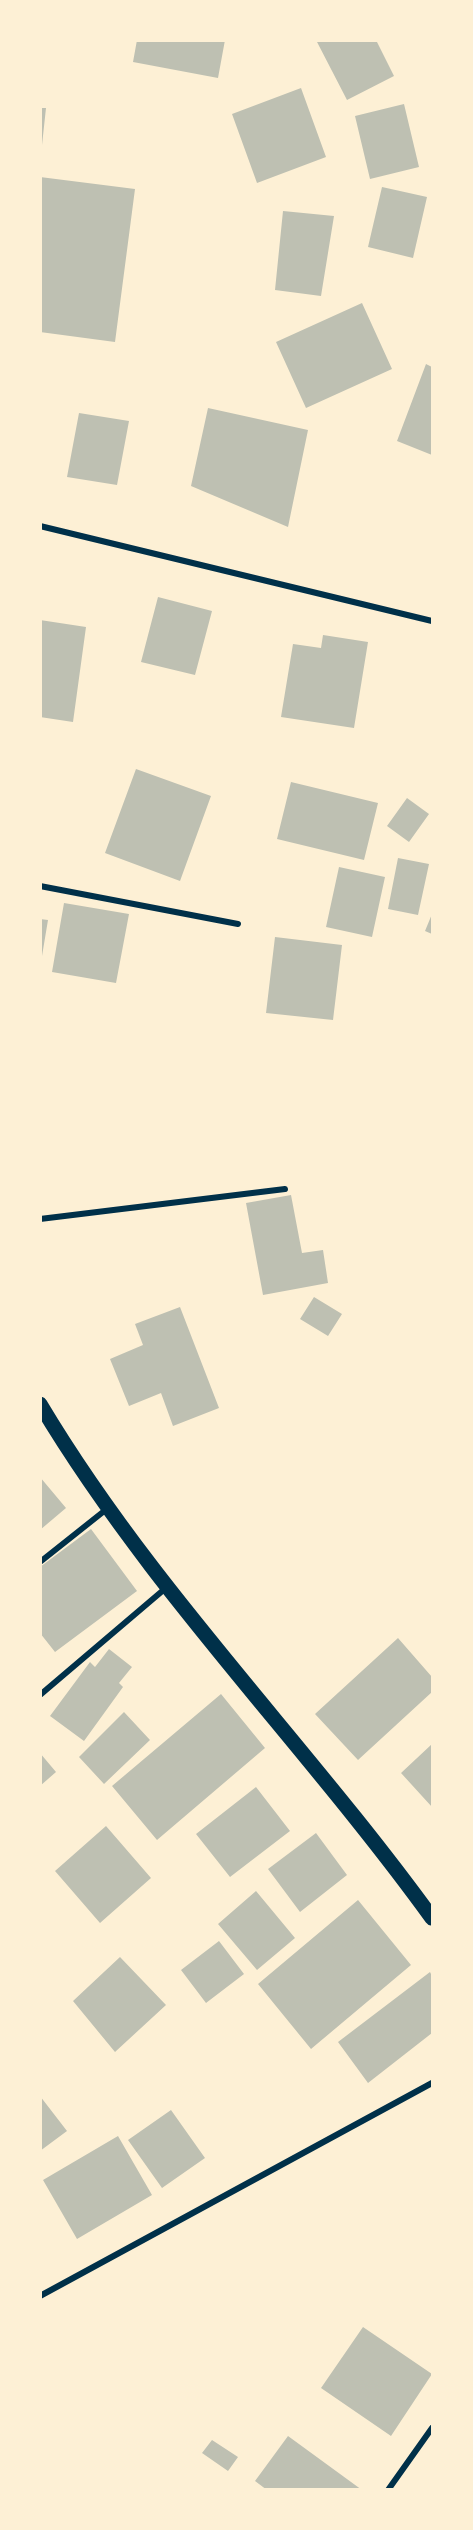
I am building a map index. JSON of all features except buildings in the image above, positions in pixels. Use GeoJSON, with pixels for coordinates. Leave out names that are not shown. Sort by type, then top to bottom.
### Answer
{"type":"FeatureCollection","features":[{"type":"Feature","properties":{"kind":"main road"},"geometry":{"type":"LineString","coordinates":[[40,1404],[48,1423],[167,1587],[379,1844],[432,1918]]}},
{"type":"Feature","properties":{"kind":"street"},"geometry":{"type":"LineString","coordinates":[[40,526],[432,621]]}},
{"type":"Feature","properties":{"kind":"street"},"geometry":{"type":"LineString","coordinates":[[40,886],[238,924]]}},
{"type":"Feature","properties":{"kind":"street"},"geometry":{"type":"LineString","coordinates":[[40,1219],[285,1189]]}},
{"type":"Feature","properties":{"kind":"street"},"geometry":{"type":"LineString","coordinates":[[40,1562],[109,1507]]}},
{"type":"Feature","properties":{"kind":"street"},"geometry":{"type":"LineString","coordinates":[[40,1695],[167,1587]]}},
{"type":"Feature","properties":{"kind":"street"},"geometry":{"type":"LineString","coordinates":[[40,2296],[432,2083]]}},
{"type":"Feature","properties":{"kind":"street"},"geometry":{"type":"LineString","coordinates":[[388,2490],[432,2428]]}}]}
